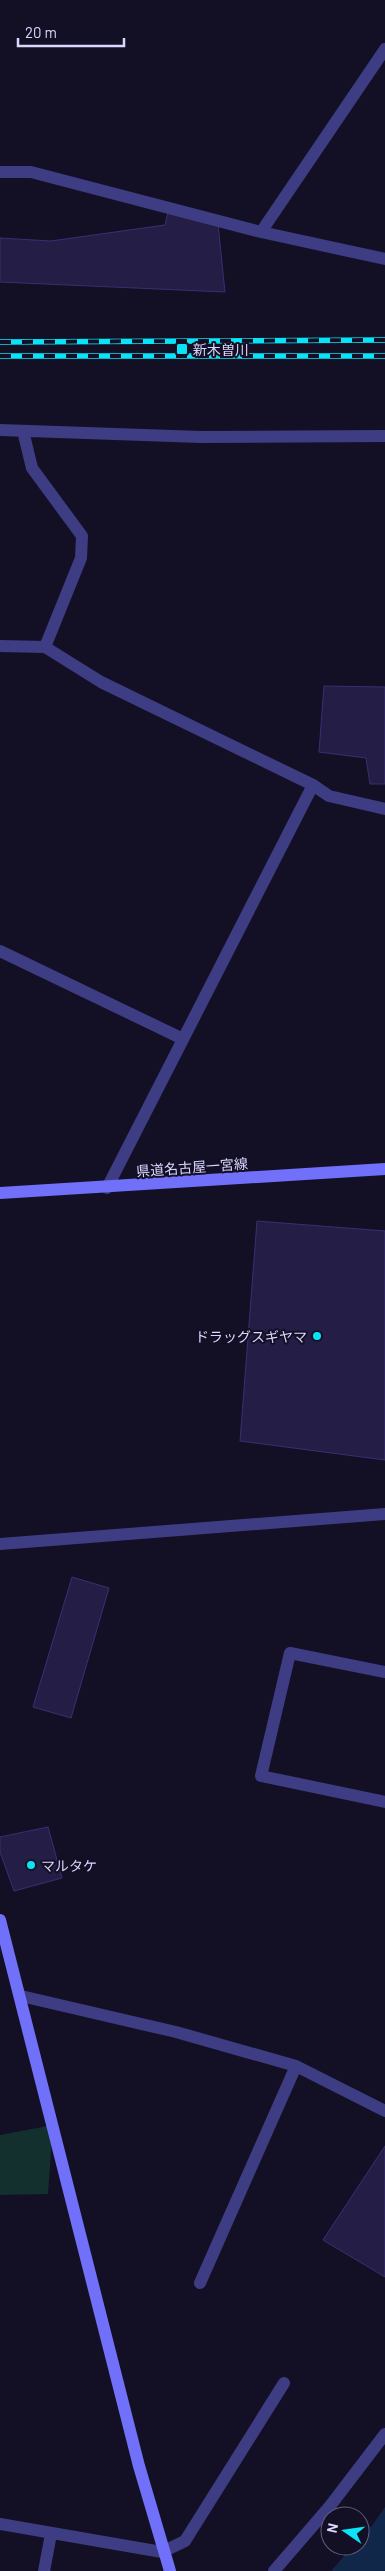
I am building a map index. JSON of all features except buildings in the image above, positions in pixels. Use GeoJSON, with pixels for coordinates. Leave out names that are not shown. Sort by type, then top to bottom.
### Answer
{"type":"FeatureCollection","features":[{"type":"Feature","properties":{"kind":"street"},"geometry":{"type":"LineString","coordinates":[[261,232],[385,49]]}},
{"type":"Feature","properties":{"kind":"street"},"geometry":{"type":"LineString","coordinates":[[0,172],[31,172],[261,232],[385,259]]}},
{"type":"Feature","properties":{"kind":"street"},"geometry":{"type":"LineString","coordinates":[[0,430],[202,437],[385,436]]}},
{"type":"Feature","properties":{"kind":"street"},"geometry":{"type":"LineString","coordinates":[[23,431],[32,468],[82,536],[81,558],[45,647]]}},
{"type":"Feature","properties":{"kind":"street"},"geometry":{"type":"LineString","coordinates":[[0,646],[45,647],[101,682],[312,785],[329,796],[385,810]]}},
{"type":"Feature","properties":{"kind":"street"},"geometry":{"type":"LineString","coordinates":[[107,1188],[312,785]]}},
{"type":"Feature","properties":{"kind":"street"},"geometry":{"type":"LineString","coordinates":[[0,951],[183,1039]]}},
{"type":"Feature","properties":{"kind":"street","name":"県道名古屋一宮線"},"geometry":{"type":"LineString","coordinates":[[0,1193],[107,1188],[385,1169]]}},
{"type":"Feature","properties":{"kind":"street"},"geometry":{"type":"LineString","coordinates":[[0,1544],[385,1514]]}},
{"type":"Feature","properties":{"kind":"street"},"geometry":{"type":"LineString","coordinates":[[385,1672],[290,1653],[261,1776],[385,1802]]}},
{"type":"Feature","properties":{"kind":"street"},"geometry":{"type":"LineString","coordinates":[[0,1920],[6,1960],[21,1996],[162,2552],[170,2571]]}},
{"type":"Feature","properties":{"kind":"street"},"geometry":{"type":"LineString","coordinates":[[21,1996],[176,2032],[296,2066],[385,2111]]}},
{"type":"Feature","properties":{"kind":"street"},"geometry":{"type":"LineString","coordinates":[[200,2283],[296,2066]]}},
{"type":"Feature","properties":{"kind":"street"},"geometry":{"type":"LineString","coordinates":[[0,2524],[162,2552],[185,2542],[284,2383]]}},
{"type":"Feature","properties":{"kind":"street"},"geometry":{"type":"LineString","coordinates":[[274,2571],[330,2506],[385,2434]]}},
{"type":"Feature","properties":{"kind":"street"},"geometry":{"type":"LineString","coordinates":[[44,2571],[51,2534]]}},
{"type":"Feature","properties":{"kind":"green space"},"geometry":{"type":"Polygon","coordinates":[[[53,2125],[48,2194],[0,2195],[0,2135],[53,2125]]]}},
{"type":"Feature","properties":{"kind":"water"},"geometry":{"type":"Polygon","coordinates":[[[385,2507],[385,2571],[331,2571],[344,2556],[370,2556],[371,2527],[385,2507]]]}},
{"type":"Feature","properties":{"kind":"railway"},"geometry":{"type":"LineString","coordinates":[[0,342],[385,340]]}},
{"type":"Feature","properties":{"kind":"railway"},"geometry":{"type":"LineString","coordinates":[[0,356],[385,356]]}},
{"type":"Feature","properties":{"kind":"place","name":"新木曽川"},"geometry":{"type":"Point","coordinates":[182,349]}},
{"type":"Feature","properties":{"kind":"place","name":"ドラッグスギヤマ"},"geometry":{"type":"Point","coordinates":[317,1336]}},
{"type":"Feature","properties":{"kind":"place","name":"マルタケ"},"geometry":{"type":"Point","coordinates":[31,1865]}}]}
